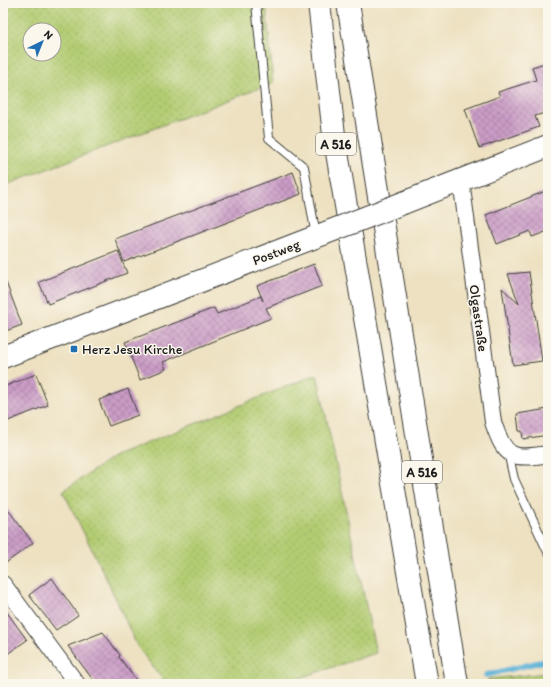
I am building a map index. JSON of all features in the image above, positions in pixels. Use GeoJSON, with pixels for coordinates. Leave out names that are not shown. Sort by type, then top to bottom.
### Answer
{"type":"FeatureCollection","features":[{"type":"Feature","properties":{"kind":"main road","name":"A 516"},"geometry":{"type":"LineString","coordinates":[[319,3],[334,135],[427,684]]}},
{"type":"Feature","properties":{"kind":"main road","name":"A 516"},"geometry":{"type":"LineString","coordinates":[[348,3],[457,684]]}},
{"type":"Feature","properties":{"kind":"main road","name":"Postweg"},"geometry":{"type":"LineString","coordinates":[[3,357],[548,146]]}},
{"type":"Feature","properties":{"kind":"street","name":"Olgastraße"},"geometry":{"type":"LineString","coordinates":[[461,180],[494,422],[501,444],[508,452]]}},
{"type":"Feature","properties":{"kind":"street"},"geometry":{"type":"LineString","coordinates":[[508,452],[525,458],[548,454]]}},
{"type":"Feature","properties":{"kind":"street"},"geometry":{"type":"LineString","coordinates":[[3,584],[77,684]]}},
{"type":"Feature","properties":{"kind":"lane"},"geometry":{"type":"LineString","coordinates":[[256,3],[269,138],[304,167],[320,235]]}},
{"type":"Feature","properties":{"kind":"lane"},"geometry":{"type":"LineString","coordinates":[[508,452],[514,479],[548,552]]}},
{"type":"Feature","properties":{"kind":"green space"},"geometry":{"type":"Polygon","coordinates":[[[3,3],[266,3],[273,83],[3,186],[3,3]]]}},
{"type":"Feature","properties":{"kind":"green space"},"geometry":{"type":"Polygon","coordinates":[[[317,374],[376,653],[281,684],[166,684],[137,646],[109,584],[63,491],[113,457],[317,374]]]}},
{"type":"Feature","properties":{"kind":"green space"},"geometry":{"type":"Polygon","coordinates":[[[548,673],[548,684],[489,684],[488,679],[548,673]]]}},
{"type":"Feature","properties":{"kind":"building"},"geometry":{"type":"Polygon","coordinates":[[[548,62],[548,112],[535,116],[539,127],[479,148],[465,109],[500,96],[498,92],[536,80],[532,67],[548,62]]]}},
{"type":"Feature","properties":{"kind":"building"},"geometry":{"type":"Polygon","coordinates":[[[293,172],[301,194],[124,262],[115,239],[293,172]]]}},
{"type":"Feature","properties":{"kind":"building"},"geometry":{"type":"Polygon","coordinates":[[[548,190],[548,231],[532,237],[530,231],[497,244],[486,215],[548,190]]]}},
{"type":"Feature","properties":{"kind":"building"},"geometry":{"type":"Polygon","coordinates":[[[118,251],[127,273],[48,304],[39,282],[118,251]]]}},
{"type":"Feature","properties":{"kind":"building"},"geometry":{"type":"Polygon","coordinates":[[[314,264],[322,286],[266,308],[271,318],[163,362],[166,369],[140,380],[125,342],[214,308],[217,314],[261,296],[257,286],[314,264]]]}},
{"type":"Feature","properties":{"kind":"building"},"geometry":{"type":"Polygon","coordinates":[[[529,272],[542,361],[513,365],[502,288],[519,304],[508,274],[529,272]]]}},
{"type":"Feature","properties":{"kind":"building"},"geometry":{"type":"Polygon","coordinates":[[[4,277],[22,325],[3,332],[3,278],[4,277]]]}},
{"type":"Feature","properties":{"kind":"building"},"geometry":{"type":"Polygon","coordinates":[[[36,374],[48,405],[3,423],[3,387],[36,374]]]}},
{"type":"Feature","properties":{"kind":"building"},"geometry":{"type":"Polygon","coordinates":[[[128,389],[138,415],[109,426],[99,400],[128,389]]]}},
{"type":"Feature","properties":{"kind":"building"},"geometry":{"type":"Polygon","coordinates":[[[548,409],[548,435],[523,439],[522,431],[519,431],[517,414],[548,409]]]}},
{"type":"Feature","properties":{"kind":"building"},"geometry":{"type":"Polygon","coordinates":[[[3,503],[33,543],[3,565],[3,503]]]}},
{"type":"Feature","properties":{"kind":"building"},"geometry":{"type":"Polygon","coordinates":[[[52,578],[78,615],[56,630],[29,595],[52,578]]]}},
{"type":"Feature","properties":{"kind":"building"},"geometry":{"type":"Polygon","coordinates":[[[3,607],[27,640],[3,657],[3,607]]]}},
{"type":"Feature","properties":{"kind":"building"},"geometry":{"type":"Polygon","coordinates":[[[103,632],[139,684],[96,684],[68,646],[103,632]]]}},
{"type":"Feature","properties":{"kind":"waterway"},"geometry":{"type":"LineString","coordinates":[[486,675],[548,660]]}},
{"type":"Feature","properties":{"kind":"place","name":"Herz Jesu Kirche"},"geometry":{"type":"Point","coordinates":[74,349]}}]}
